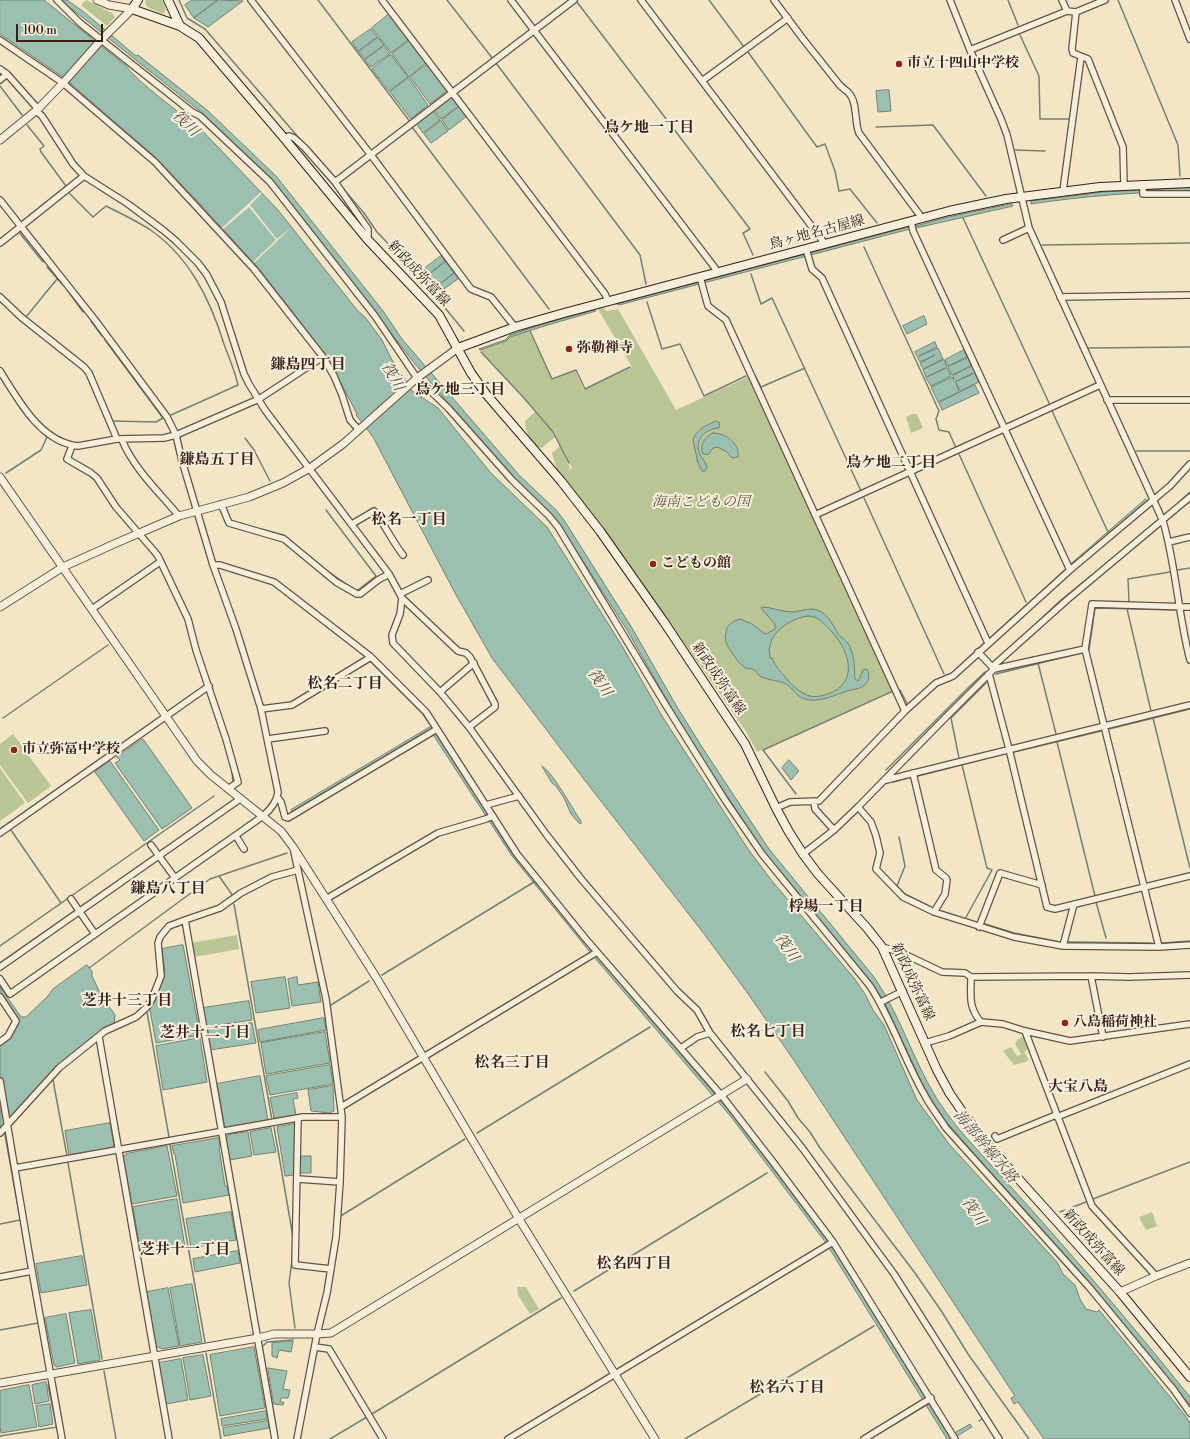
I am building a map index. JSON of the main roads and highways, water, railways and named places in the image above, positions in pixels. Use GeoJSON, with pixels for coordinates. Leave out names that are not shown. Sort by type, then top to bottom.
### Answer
{"type":"FeatureCollection","features":[{"type":"Feature","properties":{"kind":"main road","name":"新政成弥富線"},"geometry":{"type":"LineString","coordinates":[[138,0],[132,9],[180,26],[199,38],[368,240],[439,315],[472,373],[486,394],[561,481],[600,531],[664,622],[745,744],[788,832],[803,854],[818,874],[867,928],[882,947],[903,991],[937,1070],[950,1094],[987,1144],[1120,1292],[1190,1377]]}},
{"type":"Feature","properties":{"kind":"main road"},"geometry":{"type":"LineString","coordinates":[[168,0],[180,26]]}},
{"type":"Feature","properties":{"kind":"main road","name":"鳥ヶ地名古屋線"},"geometry":{"type":"LineString","coordinates":[[458,348],[515,327],[608,301],[701,280],[718,272],[807,253],[825,244],[949,211],[1020,196],[1063,191],[1124,185],[1143,188],[1190,183]]}},
{"type":"Feature","properties":{"kind":"water","name":"筏川"},"geometry":{"type":"Polygon","coordinates":[[[0,0],[44,0],[126,66],[155,93],[195,123],[278,210],[357,310],[365,317],[382,340],[392,360],[412,391],[438,408],[490,472],[547,527],[621,644],[662,716],[748,849],[772,881],[854,978],[865,994],[873,1010],[884,1025],[917,1100],[949,1144],[1057,1262],[1063,1274],[1075,1285],[1080,1299],[1086,1309],[1097,1312],[1099,1310],[1184,1414],[1190,1423],[1190,1439],[1044,1439],[1018,1402],[1014,1404],[1011,1398],[1015,1396],[793,1059],[749,995],[705,935],[492,658],[455,593],[373,437],[356,415],[357,414],[328,358],[261,271],[153,155],[63,77],[0,34],[0,0]]]}},
{"type":"Feature","properties":{"kind":"water"},"geometry":{"type":"Polygon","coordinates":[[[61,0],[67,0],[84,12],[136,56],[138,55],[207,110],[276,176],[383,311],[402,339],[519,475],[556,510],[564,520],[632,628],[677,707],[702,747],[769,849],[874,977],[894,1011],[927,1082],[948,1115],[964,1135],[1070,1253],[1139,1334],[1190,1397],[1190,1405],[1095,1289],[943,1118],[922,1084],[884,1001],[869,979],[764,852],[696,749],[627,630],[556,519],[496,459],[415,364],[271,179],[201,112],[61,0]]]}},
{"type":"Feature","properties":{"kind":"water"},"geometry":{"type":"Polygon","coordinates":[[[192,0],[217,0],[194,18],[185,5],[192,0]]]}},
{"type":"Feature","properties":{"kind":"water"},"geometry":{"type":"Polygon","coordinates":[[[219,0],[243,1],[208,27],[194,18],[219,0]]]}},
{"type":"Feature","properties":{"kind":"water"},"geometry":{"type":"Polygon","coordinates":[[[389,14],[408,40],[391,53],[372,28],[389,14]]]}},
{"type":"Feature","properties":{"kind":"water"},"geometry":{"type":"Polygon","coordinates":[[[371,29],[377,37],[358,51],[352,42],[371,29]]]}},
{"type":"Feature","properties":{"kind":"water"},"geometry":{"type":"Polygon","coordinates":[[[378,38],[384,45],[365,59],[359,52],[378,38]]]}},
{"type":"Feature","properties":{"kind":"water"},"geometry":{"type":"Polygon","coordinates":[[[409,41],[426,63],[409,77],[392,54],[409,41]]]}},
{"type":"Feature","properties":{"kind":"water"},"geometry":{"type":"Polygon","coordinates":[[[384,46],[390,54],[371,67],[365,60],[384,46]]]}},
{"type":"Feature","properties":{"kind":"water"},"geometry":{"type":"Polygon","coordinates":[[[391,55],[408,77],[389,91],[372,69],[391,55]]]}},
{"type":"Feature","properties":{"kind":"water"},"geometry":{"type":"Polygon","coordinates":[[[428,64],[447,91],[430,104],[410,77],[428,64]]]}},
{"type":"Feature","properties":{"kind":"water"},"geometry":{"type":"Polygon","coordinates":[[[409,78],[428,105],[411,119],[390,92],[409,78]]]}},
{"type":"Feature","properties":{"kind":"water"},"geometry":{"type":"Polygon","coordinates":[[[889,90],[891,111],[878,112],[876,91],[889,90]]]}},
{"type":"Feature","properties":{"kind":"water"},"geometry":{"type":"Polygon","coordinates":[[[451,96],[459,106],[441,119],[434,110],[451,96]]]}},
{"type":"Feature","properties":{"kind":"water"},"geometry":{"type":"Polygon","coordinates":[[[459,107],[467,116],[449,130],[442,120],[459,107]]]}},
{"type":"Feature","properties":{"kind":"water"},"geometry":{"type":"Polygon","coordinates":[[[433,111],[440,120],[423,133],[416,123],[433,111]]]}},
{"type":"Feature","properties":{"kind":"water"},"geometry":{"type":"Polygon","coordinates":[[[441,121],[448,131],[431,143],[424,134],[441,121]]]}},
{"type":"Feature","properties":{"kind":"water"},"geometry":{"type":"Polygon","coordinates":[[[1190,188],[1190,191],[1110,195],[1031,204],[1031,201],[1103,192],[1190,188]]]}},
{"type":"Feature","properties":{"kind":"water"},"geometry":{"type":"Polygon","coordinates":[[[1012,204],[1013,206],[916,228],[916,226],[944,218],[1012,204]]]}},
{"type":"Feature","properties":{"kind":"water"},"geometry":{"type":"Polygon","coordinates":[[[910,227],[910,229],[619,305],[617,304],[910,227]]]}},
{"type":"Feature","properties":{"kind":"water"},"geometry":{"type":"Polygon","coordinates":[[[441,256],[445,261],[424,278],[420,272],[441,256]]]}},
{"type":"Feature","properties":{"kind":"water"},"geometry":{"type":"Polygon","coordinates":[[[446,262],[454,273],[433,289],[425,278],[446,262]]]}},
{"type":"Feature","properties":{"kind":"water"},"geometry":{"type":"Polygon","coordinates":[[[455,273],[459,278],[437,294],[434,289],[455,273]]]}},
{"type":"Feature","properties":{"kind":"water"},"geometry":{"type":"Polygon","coordinates":[[[595,310],[596,311],[510,337],[506,341],[480,350],[479,349],[505,340],[510,335],[595,310]]]}},
{"type":"Feature","properties":{"kind":"water"},"geometry":{"type":"Polygon","coordinates":[[[924,316],[927,324],[907,334],[903,326],[924,316]]]}},
{"type":"Feature","properties":{"kind":"water"},"geometry":{"type":"Polygon","coordinates":[[[935,342],[937,347],[919,356],[938,348],[943,359],[923,369],[920,363],[935,355],[920,362],[915,352],[935,342]]]}},
{"type":"Feature","properties":{"kind":"water"},"geometry":{"type":"Polygon","coordinates":[[[964,350],[967,357],[948,366],[945,360],[964,350]]]}},
{"type":"Feature","properties":{"kind":"water"},"geometry":{"type":"Polygon","coordinates":[[[968,358],[971,366],[952,375],[948,367],[968,358]]]}},
{"type":"Feature","properties":{"kind":"water"},"geometry":{"type":"Polygon","coordinates":[[[944,360],[947,367],[926,377],[923,370],[944,360]]]}},
{"type":"Feature","properties":{"kind":"water"},"geometry":{"type":"Polygon","coordinates":[[[972,366],[975,372],[955,382],[975,373],[979,382],[960,391],[956,383],[959,392],[938,402],[931,387],[952,377],[954,380],[953,376],[972,366]]]}},
{"type":"Feature","properties":{"kind":"water"},"geometry":{"type":"Polygon","coordinates":[[[947,368],[951,376],[931,386],[926,378],[947,368]]]}},
{"type":"Feature","properties":{"kind":"water"},"geometry":{"type":"Polygon","coordinates":[[[975,385],[979,393],[942,410],[939,403],[975,385]]]}},
{"type":"Feature","properties":{"kind":"water"},"geometry":{"type":"Polygon","coordinates":[[[716,421],[720,423],[719,428],[706,432],[699,442],[699,452],[707,466],[705,471],[702,471],[698,463],[693,440],[695,435],[702,428],[716,421]]]}},
{"type":"Feature","properties":{"kind":"water"},"geometry":{"type":"Polygon","coordinates":[[[713,433],[718,433],[731,440],[737,447],[738,457],[732,458],[727,452],[718,447],[713,448],[708,455],[703,454],[702,444],[713,433]]]}},
{"type":"Feature","properties":{"kind":"water"},"geometry":{"type":"Polygon","coordinates":[[[1146,499],[1147,501],[1071,566],[1070,565],[1146,499]]]}},
{"type":"Feature","properties":{"kind":"water"},"geometry":{"type":"Polygon","coordinates":[[[766,607],[792,612],[814,609],[824,613],[838,634],[848,643],[850,647],[854,661],[855,679],[858,681],[863,670],[867,669],[869,676],[867,682],[860,688],[827,698],[809,700],[798,695],[788,685],[761,677],[756,671],[744,667],[727,645],[725,638],[726,630],[730,624],[740,619],[752,624],[766,634],[775,629],[775,624],[761,608],[766,607]],[[812,616],[796,619],[783,626],[774,636],[769,648],[770,658],[772,658],[790,683],[804,694],[815,697],[828,694],[838,689],[848,675],[848,666],[847,658],[838,640],[822,621],[812,616]]]}},
{"type":"Feature","properties":{"kind":"water"},"geometry":{"type":"Polygon","coordinates":[[[432,726],[514,856],[600,960],[736,1119],[831,1245],[949,1436],[970,1424],[972,1427],[952,1439],[947,1439],[826,1243],[732,1118],[594,957],[512,856],[430,730],[293,813],[291,810],[432,726]]]}},
{"type":"Feature","properties":{"kind":"water"},"geometry":{"type":"Polygon","coordinates":[[[143,739],[192,808],[162,829],[115,763],[120,760],[117,757],[143,739]]]}},
{"type":"Feature","properties":{"kind":"water"},"geometry":{"type":"Polygon","coordinates":[[[789,760],[799,771],[791,780],[782,768],[789,760]]]}},
{"type":"Feature","properties":{"kind":"water"},"geometry":{"type":"Polygon","coordinates":[[[110,761],[159,830],[144,841],[95,772],[110,761]]]}},
{"type":"Feature","properties":{"kind":"water"},"geometry":{"type":"Polygon","coordinates":[[[542,766],[552,776],[581,821],[581,824],[571,814],[564,798],[556,786],[552,783],[542,766]]]}},
{"type":"Feature","properties":{"kind":"water"},"geometry":{"type":"Polygon","coordinates":[[[183,945],[200,1035],[156,1043],[150,1010],[165,972],[162,949],[183,945]]]}},
{"type":"Feature","properties":{"kind":"water"},"geometry":{"type":"Polygon","coordinates":[[[87,965],[92,971],[92,976],[101,995],[115,1015],[114,1025],[58,1068],[4,1126],[0,1128],[0,1046],[15,1029],[19,1020],[0,993],[0,987],[21,1017],[26,1017],[47,997],[53,989],[87,965]]]}},
{"type":"Feature","properties":{"kind":"water"},"geometry":{"type":"Polygon","coordinates":[[[285,977],[290,1008],[256,1013],[251,982],[285,977]]]}},
{"type":"Feature","properties":{"kind":"water"},"geometry":{"type":"Polygon","coordinates":[[[297,977],[298,985],[318,982],[321,1002],[292,1006],[288,979],[297,977]]]}},
{"type":"Feature","properties":{"kind":"water"},"geometry":{"type":"Polygon","coordinates":[[[249,1001],[252,1020],[206,1027],[203,1008],[249,1001]]]}},
{"type":"Feature","properties":{"kind":"water"},"geometry":{"type":"Polygon","coordinates":[[[324,1018],[326,1030],[260,1042],[258,1030],[324,1018]]]}},
{"type":"Feature","properties":{"kind":"water"},"geometry":{"type":"Polygon","coordinates":[[[252,1023],[256,1043],[210,1050],[207,1030],[252,1023]]]}},
{"type":"Feature","properties":{"kind":"water"},"geometry":{"type":"Polygon","coordinates":[[[325,1032],[330,1063],[266,1074],[261,1043],[325,1032]]]}},
{"type":"Feature","properties":{"kind":"water"},"geometry":{"type":"Polygon","coordinates":[[[200,1038],[207,1082],[163,1090],[156,1046],[200,1038]]]}},
{"type":"Feature","properties":{"kind":"water"},"geometry":{"type":"Polygon","coordinates":[[[330,1065],[333,1084],[270,1095],[266,1076],[330,1065]]]}},
{"type":"Feature","properties":{"kind":"water"},"geometry":{"type":"Polygon","coordinates":[[[260,1076],[268,1120],[225,1128],[217,1084],[260,1076]]]}},
{"type":"Feature","properties":{"kind":"water"},"geometry":{"type":"Polygon","coordinates":[[[333,1086],[334,1111],[330,1113],[311,1111],[308,1090],[333,1086]]]}},
{"type":"Feature","properties":{"kind":"water"},"geometry":{"type":"Polygon","coordinates":[[[297,1093],[298,1098],[293,1099],[296,1115],[274,1118],[270,1098],[297,1093]]]}},
{"type":"Feature","properties":{"kind":"water"},"geometry":{"type":"Polygon","coordinates":[[[110,1123],[114,1146],[112,1148],[69,1155],[65,1131],[110,1123]]]}},
{"type":"Feature","properties":{"kind":"water"},"geometry":{"type":"Polygon","coordinates":[[[295,1124],[295,1175],[285,1176],[277,1127],[295,1124]]]}},
{"type":"Feature","properties":{"kind":"water"},"geometry":{"type":"Polygon","coordinates":[[[271,1128],[276,1152],[254,1155],[250,1132],[271,1128]]]}},
{"type":"Feature","properties":{"kind":"water"},"geometry":{"type":"Polygon","coordinates":[[[248,1132],[252,1156],[230,1160],[226,1140],[228,1135],[248,1132]]]}},
{"type":"Feature","properties":{"kind":"water"},"geometry":{"type":"Polygon","coordinates":[[[219,1138],[219,1148],[225,1186],[227,1186],[229,1195],[183,1203],[175,1154],[172,1146],[219,1138]]]}},
{"type":"Feature","properties":{"kind":"water"},"geometry":{"type":"Polygon","coordinates":[[[167,1146],[177,1196],[132,1204],[123,1156],[126,1154],[167,1146]]]}},
{"type":"Feature","properties":{"kind":"water"},"geometry":{"type":"Polygon","coordinates":[[[300,1156],[311,1156],[311,1173],[300,1173],[300,1156]]]}},
{"type":"Feature","properties":{"kind":"water"},"geometry":{"type":"Polygon","coordinates":[[[177,1199],[185,1247],[141,1254],[133,1207],[177,1199]]]}},
{"type":"Feature","properties":{"kind":"water"},"geometry":{"type":"Polygon","coordinates":[[[231,1212],[236,1240],[191,1248],[186,1219],[231,1212]]]}},
{"type":"Feature","properties":{"kind":"water"},"geometry":{"type":"Polygon","coordinates":[[[238,1251],[240,1263],[195,1272],[193,1259],[238,1251]]]}},
{"type":"Feature","properties":{"kind":"water"},"geometry":{"type":"Polygon","coordinates":[[[82,1256],[87,1285],[41,1293],[36,1264],[82,1256]]]}},
{"type":"Feature","properties":{"kind":"water"},"geometry":{"type":"Polygon","coordinates":[[[192,1284],[202,1342],[180,1346],[170,1288],[192,1284]]]}},
{"type":"Feature","properties":{"kind":"water"},"geometry":{"type":"Polygon","coordinates":[[[168,1288],[179,1346],[162,1349],[156,1346],[147,1292],[168,1288]]]}},
{"type":"Feature","properties":{"kind":"water"},"geometry":{"type":"Polygon","coordinates":[[[91,1310],[100,1360],[78,1364],[69,1313],[91,1310]]]}},
{"type":"Feature","properties":{"kind":"water"},"geometry":{"type":"Polygon","coordinates":[[[66,1314],[75,1363],[56,1367],[54,1365],[45,1318],[66,1314]]]}},
{"type":"Feature","properties":{"kind":"water"},"geometry":{"type":"Polygon","coordinates":[[[293,1342],[291,1352],[279,1350],[277,1358],[272,1356],[272,1343],[293,1342]]]}},
{"type":"Feature","properties":{"kind":"water"},"geometry":{"type":"Polygon","coordinates":[[[254,1347],[265,1408],[220,1416],[210,1355],[254,1347]]]}},
{"type":"Feature","properties":{"kind":"water"},"geometry":{"type":"Polygon","coordinates":[[[203,1355],[211,1396],[190,1400],[183,1358],[203,1355]]]}},
{"type":"Feature","properties":{"kind":"water"},"geometry":{"type":"Polygon","coordinates":[[[181,1359],[188,1400],[166,1404],[159,1363],[181,1359]]]}},
{"type":"Feature","properties":{"kind":"water"},"geometry":{"type":"Polygon","coordinates":[[[268,1368],[287,1371],[283,1389],[290,1390],[288,1398],[281,1398],[280,1402],[284,1402],[283,1405],[274,1404],[268,1368]]]}},
{"type":"Feature","properties":{"kind":"water"},"geometry":{"type":"Polygon","coordinates":[[[46,1382],[49,1401],[35,1404],[32,1385],[46,1382]]]}},
{"type":"Feature","properties":{"kind":"water"},"geometry":{"type":"Polygon","coordinates":[[[29,1385],[37,1427],[1,1433],[0,1391],[29,1385]]]}},
{"type":"Feature","properties":{"kind":"water"},"geometry":{"type":"Polygon","coordinates":[[[50,1404],[53,1424],[39,1427],[36,1406],[50,1404]]]}},
{"type":"Feature","properties":{"kind":"water"},"geometry":{"type":"Polygon","coordinates":[[[266,1411],[267,1419],[222,1426],[221,1419],[266,1411]]]}},
{"type":"Feature","properties":{"kind":"water"},"geometry":{"type":"Polygon","coordinates":[[[268,1421],[269,1428],[224,1436],[223,1428],[268,1421]]]}},
{"type":"Feature","properties":{"kind":"waterway"},"geometry":{"type":"LineString","coordinates":[[179,0],[187,18],[205,29],[305,145]]}},
{"type":"Feature","properties":{"kind":"waterway"},"geometry":{"type":"LineString","coordinates":[[318,0],[411,123]]}},
{"type":"Feature","properties":{"kind":"waterway"},"geometry":{"type":"LineString","coordinates":[[447,0],[493,59]]}},
{"type":"Feature","properties":{"kind":"waterway"},"geometry":{"type":"LineString","coordinates":[[709,0],[744,47]]}},
{"type":"Feature","properties":{"kind":"waterway"},"geometry":{"type":"LineString","coordinates":[[1008,0],[1018,25]]}},
{"type":"Feature","properties":{"kind":"waterway"},"geometry":{"type":"LineString","coordinates":[[1118,0],[1178,145],[1180,176]]}},
{"type":"Feature","properties":{"kind":"waterway"},"geometry":{"type":"LineString","coordinates":[[577,2],[750,229],[743,233],[753,255]]}},
{"type":"Feature","properties":{"kind":"waterway"},"geometry":{"type":"LineString","coordinates":[[1020,35],[1039,76],[1040,119],[1070,119]]}},
{"type":"Feature","properties":{"kind":"waterway"},"geometry":{"type":"LineString","coordinates":[[748,52],[817,147],[825,144],[835,171],[839,191],[850,189],[877,223]]}},
{"type":"Feature","properties":{"kind":"waterway"},"geometry":{"type":"LineString","coordinates":[[496,63],[640,255],[646,284]]}},
{"type":"Feature","properties":{"kind":"waterway"},"geometry":{"type":"LineString","coordinates":[[0,86],[22,115]]}},
{"type":"Feature","properties":{"kind":"waterway"},"geometry":{"type":"LineString","coordinates":[[21,222],[66,186],[41,152],[40,149],[44,146],[27,125]]}},
{"type":"Feature","properties":{"kind":"waterway"},"geometry":{"type":"LineString","coordinates":[[876,127],[933,125],[986,196]]}},
{"type":"Feature","properties":{"kind":"waterway"},"geometry":{"type":"LineString","coordinates":[[412,127],[549,309]]}},
{"type":"Feature","properties":{"kind":"waterway"},"geometry":{"type":"LineString","coordinates":[[1015,150],[1045,151]]}},
{"type":"Feature","properties":{"kind":"waterway"},"geometry":{"type":"LineString","coordinates":[[340,185],[364,213],[377,232],[418,275],[464,331]]}},
{"type":"Feature","properties":{"kind":"waterway"},"geometry":{"type":"LineString","coordinates":[[68,192],[93,217],[106,206],[149,229],[176,252],[187,265],[205,295],[234,370],[238,385],[171,415]]}},
{"type":"Feature","properties":{"kind":"waterway"},"geometry":{"type":"LineString","coordinates":[[963,218],[1050,405]]}},
{"type":"Feature","properties":{"kind":"waterway"},"geometry":{"type":"LineString","coordinates":[[0,239],[15,227]]}},
{"type":"Feature","properties":{"kind":"waterway"},"geometry":{"type":"LineString","coordinates":[[18,231],[43,262]]}},
{"type":"Feature","properties":{"kind":"waterway"},"geometry":{"type":"LineString","coordinates":[[1042,245],[1190,243]]}},
{"type":"Feature","properties":{"kind":"waterway"},"geometry":{"type":"LineString","coordinates":[[864,247],[939,411],[936,419],[939,430],[949,432],[956,448]]}},
{"type":"Feature","properties":{"kind":"waterway"},"geometry":{"type":"LineString","coordinates":[[47,267],[62,284]]}},
{"type":"Feature","properties":{"kind":"waterway"},"geometry":{"type":"LineString","coordinates":[[751,274],[761,304],[772,298],[861,491]]}},
{"type":"Feature","properties":{"kind":"waterway"},"geometry":{"type":"LineString","coordinates":[[26,317],[57,279]]}},
{"type":"Feature","properties":{"kind":"waterway"},"geometry":{"type":"LineString","coordinates":[[68,291],[83,312]]}},
{"type":"Feature","properties":{"kind":"waterway"},"geometry":{"type":"LineString","coordinates":[[647,302],[662,349],[680,344],[704,396],[746,376]]}},
{"type":"Feature","properties":{"kind":"waterway"},"geometry":{"type":"LineString","coordinates":[[91,321],[102,336]]}},
{"type":"Feature","properties":{"kind":"waterway"},"geometry":{"type":"LineString","coordinates":[[530,331],[552,379],[576,370],[585,389],[630,367]]}},
{"type":"Feature","properties":{"kind":"waterway"},"geometry":{"type":"LineString","coordinates":[[105,340],[163,418],[156,422],[113,421]]}},
{"type":"Feature","properties":{"kind":"waterway"},"geometry":{"type":"LineString","coordinates":[[1087,348],[1190,347]]}},
{"type":"Feature","properties":{"kind":"waterway"},"geometry":{"type":"LineString","coordinates":[[481,352],[553,432],[569,463]]}},
{"type":"Feature","properties":{"kind":"waterway"},"geometry":{"type":"LineString","coordinates":[[753,372],[761,387],[805,368]]}},
{"type":"Feature","properties":{"kind":"waterway"},"geometry":{"type":"LineString","coordinates":[[6,473],[41,450],[47,437],[20,408]]}},
{"type":"Feature","properties":{"kind":"waterway"},"geometry":{"type":"LineString","coordinates":[[1052,411],[1108,532]]}},
{"type":"Feature","properties":{"kind":"waterway"},"geometry":{"type":"LineString","coordinates":[[245,438],[254,450],[270,481]]}},
{"type":"Feature","properties":{"kind":"waterway"},"geometry":{"type":"LineString","coordinates":[[1136,451],[1190,451]]}},
{"type":"Feature","properties":{"kind":"waterway"},"geometry":{"type":"LineString","coordinates":[[959,454],[1026,602]]}},
{"type":"Feature","properties":{"kind":"waterway"},"geometry":{"type":"LineString","coordinates":[[1178,503],[1190,492]]}},
{"type":"Feature","properties":{"kind":"waterway"},"geometry":{"type":"LineString","coordinates":[[864,498],[944,674]]}},
{"type":"Feature","properties":{"kind":"waterway"},"geometry":{"type":"LineString","coordinates":[[326,510],[376,576],[358,590],[355,590],[326,570]]}},
{"type":"Feature","properties":{"kind":"waterway"},"geometry":{"type":"LineString","coordinates":[[240,523],[255,528]]}},
{"type":"Feature","properties":{"kind":"waterway"},"geometry":{"type":"LineString","coordinates":[[261,529],[284,535],[298,547]]}},
{"type":"Feature","properties":{"kind":"waterway"},"geometry":{"type":"LineString","coordinates":[[319,564],[323,568]]}},
{"type":"Feature","properties":{"kind":"waterway"},"geometry":{"type":"LineString","coordinates":[[1177,570],[1190,568]]}},
{"type":"Feature","properties":{"kind":"waterway"},"geometry":{"type":"LineString","coordinates":[[990,638],[1066,569]]}},
{"type":"Feature","properties":{"kind":"waterway"},"geometry":{"type":"LineString","coordinates":[[1129,601],[1128,579],[1170,572]]}},
{"type":"Feature","properties":{"kind":"waterway"},"geometry":{"type":"LineString","coordinates":[[1023,636],[1061,600],[1092,575]]}},
{"type":"Feature","properties":{"kind":"waterway"},"geometry":{"type":"LineString","coordinates":[[1089,650],[1095,608],[1177,610]]}},
{"type":"Feature","properties":{"kind":"waterway"},"geometry":{"type":"LineString","coordinates":[[1127,609],[1151,711]]}},
{"type":"Feature","properties":{"kind":"waterway"},"geometry":{"type":"LineString","coordinates":[[951,674],[984,643]]}},
{"type":"Feature","properties":{"kind":"waterway"},"geometry":{"type":"LineString","coordinates":[[3,718],[108,645]]}},
{"type":"Feature","properties":{"kind":"waterway"},"geometry":{"type":"LineString","coordinates":[[996,674],[1081,653]]}},
{"type":"Feature","properties":{"kind":"waterway"},"geometry":{"type":"LineString","coordinates":[[371,662],[422,713],[430,724]]}},
{"type":"Feature","properties":{"kind":"waterway"},"geometry":{"type":"LineString","coordinates":[[1038,663],[1056,734]]}},
{"type":"Feature","properties":{"kind":"waterway"},"geometry":{"type":"LineString","coordinates":[[886,770],[985,672]]}},
{"type":"Feature","properties":{"kind":"waterway"},"geometry":{"type":"LineString","coordinates":[[959,758],[951,718],[986,683]]}},
{"type":"Feature","properties":{"kind":"waterway"},"geometry":{"type":"LineString","coordinates":[[900,690],[908,705]]}},
{"type":"Feature","properties":{"kind":"waterway"},"geometry":{"type":"LineString","coordinates":[[796,794],[763,750],[893,691]]}},
{"type":"Feature","properties":{"kind":"waterway"},"geometry":{"type":"LineString","coordinates":[[1109,729],[1190,709]]}},
{"type":"Feature","properties":{"kind":"waterway"},"geometry":{"type":"LineString","coordinates":[[214,713],[225,744]]}},
{"type":"Feature","properties":{"kind":"waterway"},"geometry":{"type":"LineString","coordinates":[[1153,718],[1190,868]]}},
{"type":"Feature","properties":{"kind":"waterway"},"geometry":{"type":"LineString","coordinates":[[1014,752],[1101,731]]}},
{"type":"Feature","properties":{"kind":"waterway"},"geometry":{"type":"LineString","coordinates":[[1057,742],[1095,896]]}},
{"type":"Feature","properties":{"kind":"waterway"},"geometry":{"type":"LineString","coordinates":[[918,776],[1004,754]]}},
{"type":"Feature","properties":{"kind":"waterway"},"geometry":{"type":"LineString","coordinates":[[962,765],[987,868],[992,870],[965,919]]}},
{"type":"Feature","properties":{"kind":"waterway"},"geometry":{"type":"LineString","coordinates":[[232,771],[233,783]]}},
{"type":"Feature","properties":{"kind":"waterway"},"geometry":{"type":"LineString","coordinates":[[893,782],[908,778]]}},
{"type":"Feature","properties":{"kind":"waterway"},"geometry":{"type":"LineString","coordinates":[[0,946],[214,796]]}},
{"type":"Feature","properties":{"kind":"waterway"},"geometry":{"type":"LineString","coordinates":[[11,830],[61,903]]}},
{"type":"Feature","properties":{"kind":"waterway"},"geometry":{"type":"LineString","coordinates":[[899,837],[905,866],[897,886],[905,894],[931,907]]}},
{"type":"Feature","properties":{"kind":"waterway"},"geometry":{"type":"LineString","coordinates":[[89,968],[210,879],[287,853]]}},
{"type":"Feature","properties":{"kind":"waterway"},"geometry":{"type":"LineString","coordinates":[[219,876],[233,896]]}},
{"type":"Feature","properties":{"kind":"waterway"},"geometry":{"type":"LineString","coordinates":[[382,975],[534,882]]}},
{"type":"Feature","properties":{"kind":"waterway"},"geometry":{"type":"LineString","coordinates":[[1096,902],[1106,938]]}},
{"type":"Feature","properties":{"kind":"waterway"},"geometry":{"type":"LineString","coordinates":[[234,904],[272,1120]]}},
{"type":"Feature","properties":{"kind":"waterway"},"geometry":{"type":"LineString","coordinates":[[938,910],[965,919]]}},
{"type":"Feature","properties":{"kind":"waterway"},"geometry":{"type":"LineString","coordinates":[[985,924],[1014,933],[1060,942]]}},
{"type":"Feature","properties":{"kind":"waterway"},"geometry":{"type":"LineString","coordinates":[[1162,943],[1190,941]]}},
{"type":"Feature","properties":{"kind":"waterway"},"geometry":{"type":"LineString","coordinates":[[1067,942],[1151,943]]}},
{"type":"Feature","properties":{"kind":"waterway"},"geometry":{"type":"LineString","coordinates":[[331,1005],[369,981]]}},
{"type":"Feature","properties":{"kind":"waterway"},"geometry":{"type":"LineString","coordinates":[[147,1012],[169,1137]]}},
{"type":"Feature","properties":{"kind":"waterway"},"geometry":{"type":"LineString","coordinates":[[477,1133],[650,1027]]}},
{"type":"Feature","properties":{"kind":"waterway"},"geometry":{"type":"LineString","coordinates":[[765,1072],[788,1101],[798,1118],[810,1132],[820,1148],[915,1273],[942,1312],[968,1354],[1029,1439]]}},
{"type":"Feature","properties":{"kind":"waterway"},"geometry":{"type":"LineString","coordinates":[[53,1080],[67,1156]]}},
{"type":"Feature","properties":{"kind":"waterway"},"geometry":{"type":"LineString","coordinates":[[274,1127],[293,1237]]}},
{"type":"Feature","properties":{"kind":"waterway"},"geometry":{"type":"LineString","coordinates":[[5,1135],[29,1268]]}},
{"type":"Feature","properties":{"kind":"waterway"},"geometry":{"type":"LineString","coordinates":[[339,1217],[465,1139]]}},
{"type":"Feature","properties":{"kind":"waterway"},"geometry":{"type":"LineString","coordinates":[[170,1145],[205,1342]]}},
{"type":"Feature","properties":{"kind":"waterway"},"geometry":{"type":"LineString","coordinates":[[1093,1199],[1190,1162]]}},
{"type":"Feature","properties":{"kind":"waterway"},"geometry":{"type":"LineString","coordinates":[[68,1163],[102,1359]]}},
{"type":"Feature","properties":{"kind":"waterway"},"geometry":{"type":"LineString","coordinates":[[574,1291],[767,1173]]}},
{"type":"Feature","properties":{"kind":"waterway"},"geometry":{"type":"LineString","coordinates":[[1060,1212],[1086,1202]]}},
{"type":"Feature","properties":{"kind":"waterway"},"geometry":{"type":"LineString","coordinates":[[0,1224],[20,1220]]}},
{"type":"Feature","properties":{"kind":"waterway"},"geometry":{"type":"LineString","coordinates":[[293,1253],[289,1283],[295,1328]]}},
{"type":"Feature","properties":{"kind":"waterway"},"geometry":{"type":"LineString","coordinates":[[30,1276],[46,1365]]}},
{"type":"Feature","properties":{"kind":"waterway"},"geometry":{"type":"LineString","coordinates":[[372,1414],[561,1298]]}},
{"type":"Feature","properties":{"kind":"waterway"},"geometry":{"type":"LineString","coordinates":[[0,1330],[38,1323]]}},
{"type":"Feature","properties":{"kind":"waterway"},"geometry":{"type":"LineString","coordinates":[[685,1439],[874,1326]]}},
{"type":"Feature","properties":{"kind":"waterway"},"geometry":{"type":"LineString","coordinates":[[277,1433],[262,1347],[267,1342],[293,1340]]}},
{"type":"Feature","properties":{"kind":"waterway"},"geometry":{"type":"LineString","coordinates":[[206,1353],[221,1439]]}},
{"type":"Feature","properties":{"kind":"waterway"},"geometry":{"type":"LineString","coordinates":[[104,1371],[116,1439]]}},
{"type":"Feature","properties":{"kind":"waterway"},"geometry":{"type":"LineString","coordinates":[[48,1385],[59,1439]]}},
{"type":"Feature","properties":{"kind":"waterway"},"geometry":{"type":"LineString","coordinates":[[870,1439],[928,1404]]}},
{"type":"Feature","properties":{"kind":"waterway"},"geometry":{"type":"LineString","coordinates":[[330,1439],[367,1417]]}},
{"type":"Feature","properties":{"kind":"waterway"},"geometry":{"type":"LineString","coordinates":[[0,1436],[57,1427]]}},
{"type":"Feature","properties":{"kind":"place","name":"市立十四山中学校"},"geometry":{"type":"Point","coordinates":[899,64]}},
{"type":"Feature","properties":{"kind":"place","name":"弥勒禅寺"},"geometry":{"type":"Point","coordinates":[569,349]}},
{"type":"Feature","properties":{"kind":"place","name":"こどもの館"},"geometry":{"type":"Point","coordinates":[653,564]}},
{"type":"Feature","properties":{"kind":"place","name":"市立弥冨中学校"},"geometry":{"type":"Point","coordinates":[14,750]}},
{"type":"Feature","properties":{"kind":"place","name":"八島稲荷神社"},"geometry":{"type":"Point","coordinates":[1065,1023]}},
{"type":"Feature","properties":{"kind":"district","name":"鳥ケ地一丁目"},"geometry":{"type":"Point","coordinates":[649,128]}},
{"type":"Feature","properties":{"kind":"district","name":"鎌島四丁目"},"geometry":{"type":"Point","coordinates":[308,365]}},
{"type":"Feature","properties":{"kind":"district","name":"鳥ケ地三丁目"},"geometry":{"type":"Point","coordinates":[460,390]}},
{"type":"Feature","properties":{"kind":"district","name":"鎌島五丁目"},"geometry":{"type":"Point","coordinates":[217,460]}},
{"type":"Feature","properties":{"kind":"district","name":"鳥ケ地二丁目"},"geometry":{"type":"Point","coordinates":[891,463]}},
{"type":"Feature","properties":{"kind":"district","name":"松名一丁目"},"geometry":{"type":"Point","coordinates":[409,520]}},
{"type":"Feature","properties":{"kind":"district","name":"松名二丁目"},"geometry":{"type":"Point","coordinates":[345,684]}},
{"type":"Feature","properties":{"kind":"district","name":"鎌島八丁目"},"geometry":{"type":"Point","coordinates":[168,889]}},
{"type":"Feature","properties":{"kind":"district","name":"桴場一丁目"},"geometry":{"type":"Point","coordinates":[826,907]}},
{"type":"Feature","properties":{"kind":"district","name":"芝井十三丁目"},"geometry":{"type":"Point","coordinates":[127,1001]}},
{"type":"Feature","properties":{"kind":"district","name":"松名七丁目"},"geometry":{"type":"Point","coordinates":[768,1032]}},
{"type":"Feature","properties":{"kind":"district","name":"芝井十二丁目"},"geometry":{"type":"Point","coordinates":[205,1033]}},
{"type":"Feature","properties":{"kind":"district","name":"松名三丁目"},"geometry":{"type":"Point","coordinates":[512,1063]}},
{"type":"Feature","properties":{"kind":"district","name":"大宝八島"},"geometry":{"type":"Point","coordinates":[1078,1087]}},
{"type":"Feature","properties":{"kind":"district","name":"芝井十一丁目"},"geometry":{"type":"Point","coordinates":[185,1250]}},
{"type":"Feature","properties":{"kind":"district","name":"松名四丁目"},"geometry":{"type":"Point","coordinates":[634,1264]}},
{"type":"Feature","properties":{"kind":"district","name":"松名六丁目"},"geometry":{"type":"Point","coordinates":[787,1388]}},
{"type":"Feature","properties":{"kind":"park label","name":"海南こどもの国"},"geometry":{"type":"Point","coordinates":[701,503]}},
{"type":"Feature","properties":{"kind":"water label","name":"海部幹線水路"},"geometry":{"type":"Point","coordinates":[985,1147]}}]}
